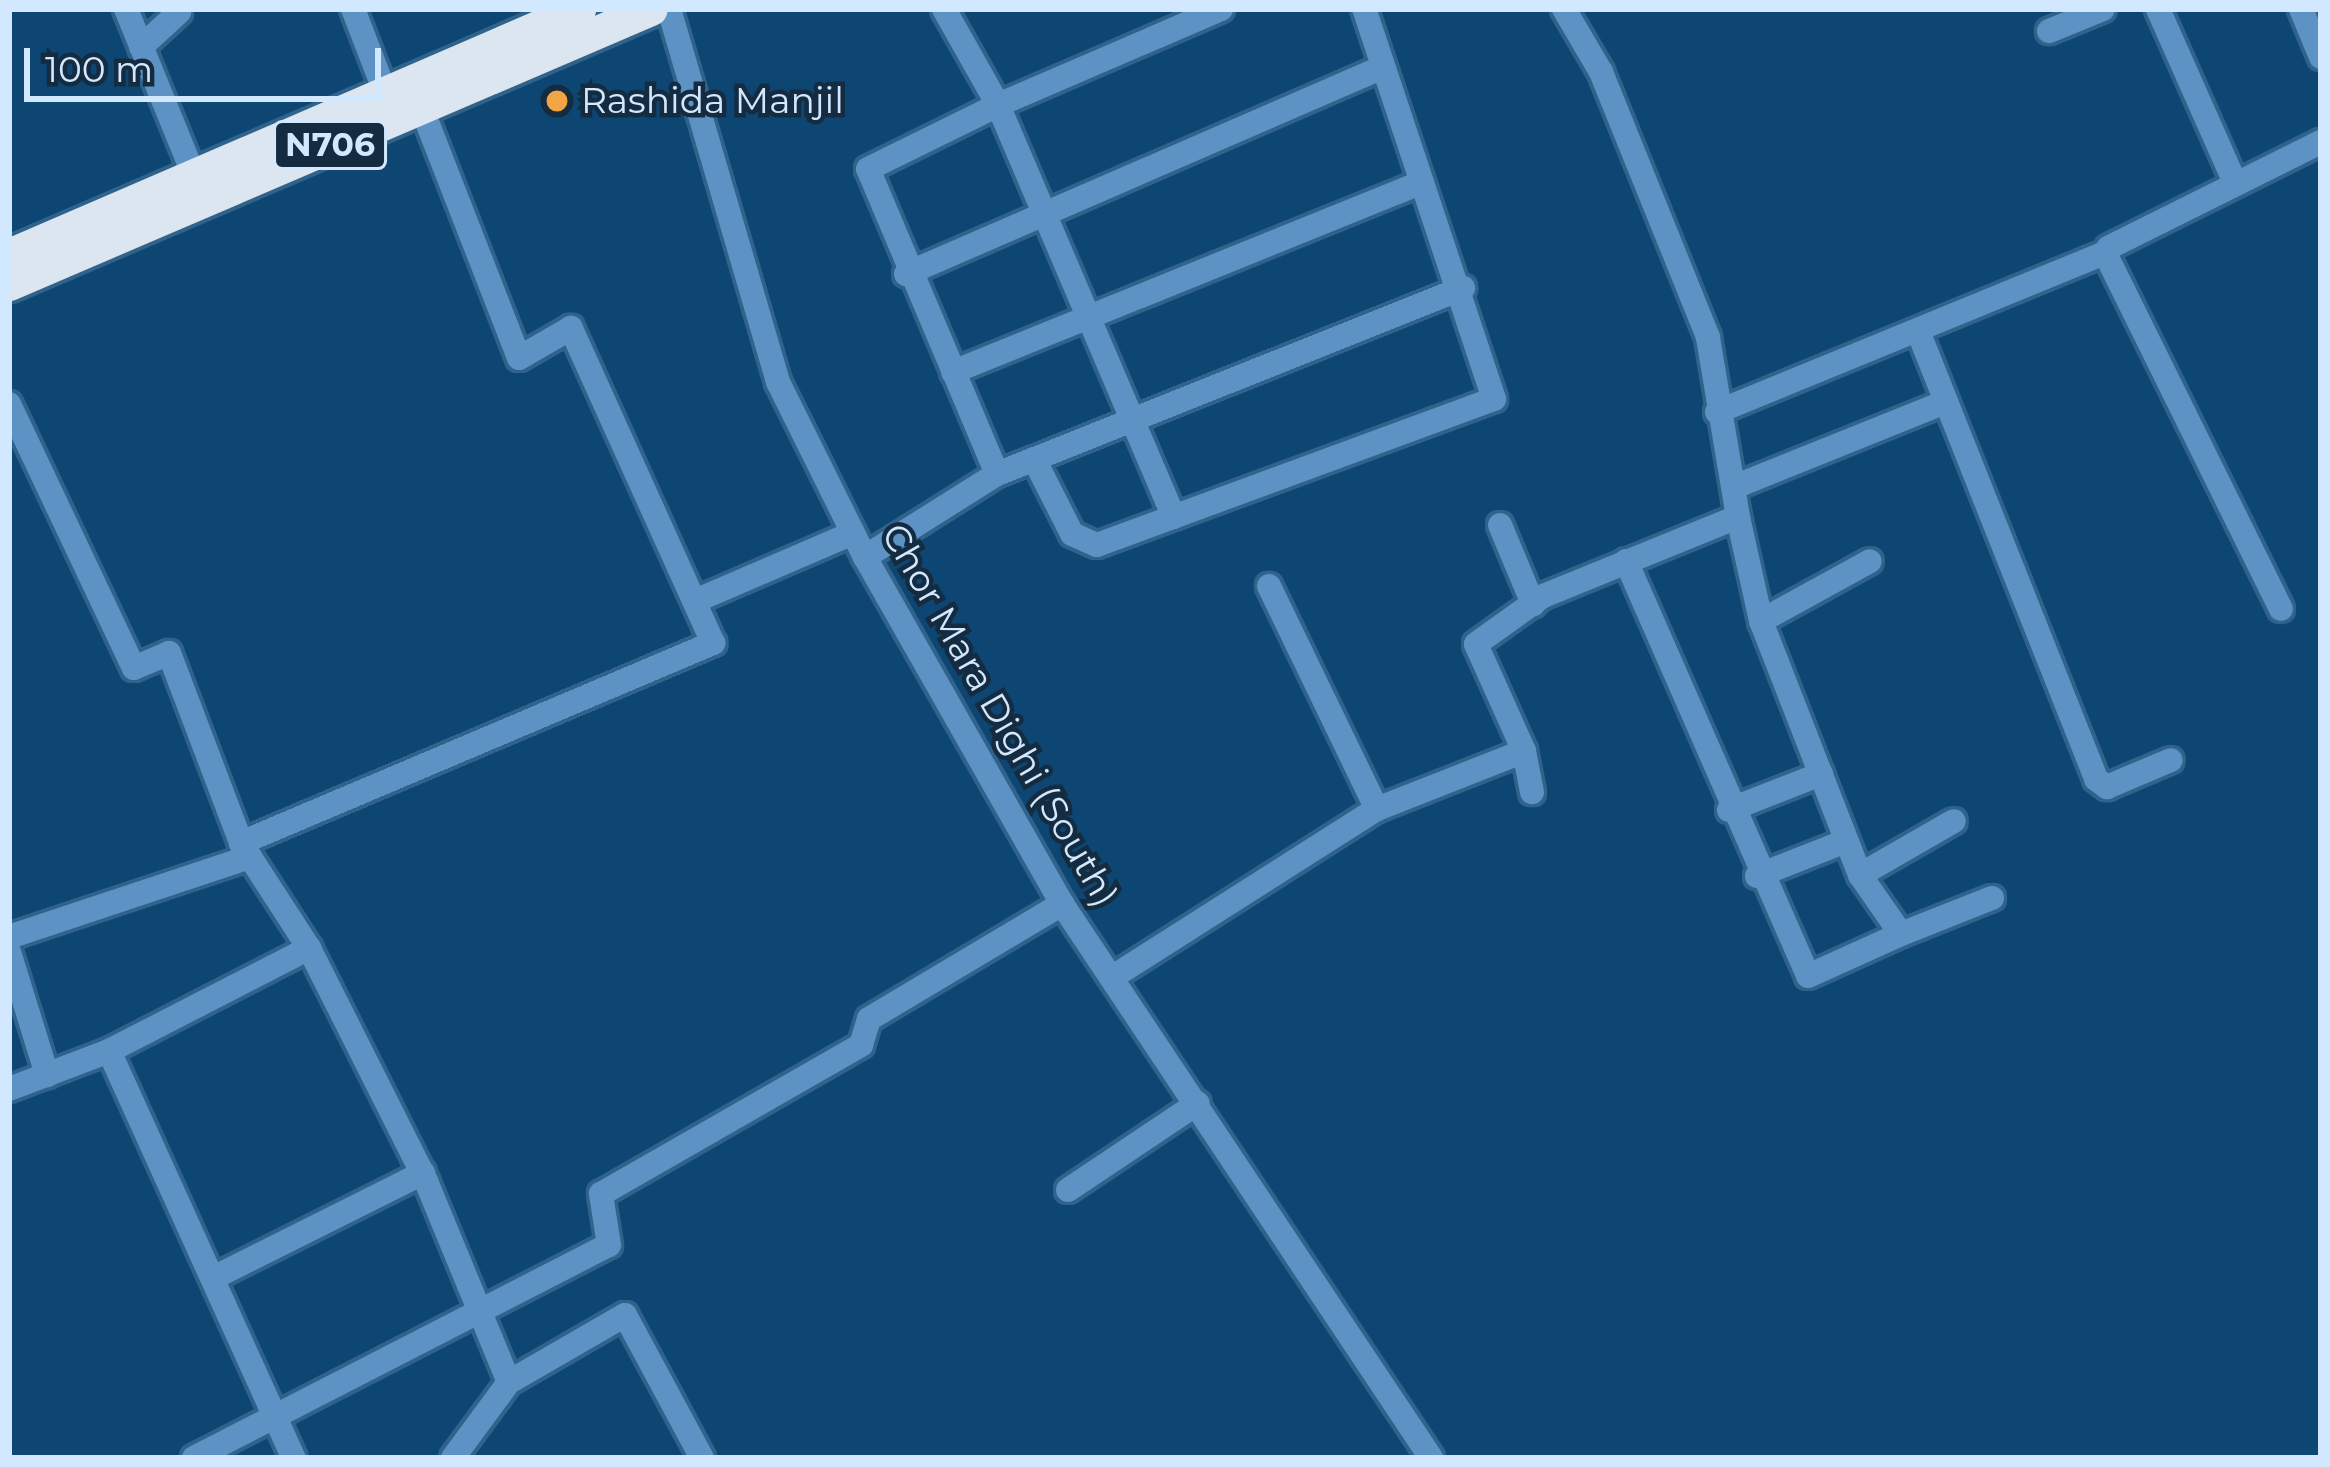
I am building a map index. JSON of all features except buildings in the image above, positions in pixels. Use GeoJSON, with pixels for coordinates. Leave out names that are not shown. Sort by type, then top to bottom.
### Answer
{"type":"FeatureCollection","features":[{"type":"Feature","properties":{"kind":"highway","name":"N706"},"geometry":{"type":"LineString","coordinates":[[9,284],[385,92],[578,9]]}},
{"type":"Feature","properties":{"kind":"highway","name":"N706"},"geometry":{"type":"LineString","coordinates":[[9,255],[421,106],[651,9]]}},
{"type":"Feature","properties":{"kind":"street"},"geometry":{"type":"LineString","coordinates":[[126,9],[199,187]]}},
{"type":"Feature","properties":{"kind":"street"},"geometry":{"type":"LineString","coordinates":[[353,9],[385,92]]}},
{"type":"Feature","properties":{"kind":"street","name":"Chor Mara Dighi (South)"},"geometry":{"type":"LineString","coordinates":[[669,9],[778,382],[865,557],[1062,904],[1116,975],[1430,1458]]}},
{"type":"Feature","properties":{"kind":"street"},"geometry":{"type":"LineString","coordinates":[[944,9],[998,105],[1174,518]]}},
{"type":"Feature","properties":{"kind":"street"},"geometry":{"type":"LineString","coordinates":[[997,474],[906,274],[868,169],[998,105],[1222,9]]}},
{"type":"Feature","properties":{"kind":"street"},"geometry":{"type":"LineString","coordinates":[[1034,460],[1084,544],[1174,518],[1494,399],[1463,288],[1420,183],[1364,9]]}},
{"type":"Feature","properties":{"kind":"street"},"geometry":{"type":"LineString","coordinates":[[1564,9],[1601,72],[1708,338],[1717,412],[1761,621],[1859,875],[1901,934]]}},
{"type":"Feature","properties":{"kind":"street"},"geometry":{"type":"LineString","coordinates":[[2049,31],[2103,9]]}},
{"type":"Feature","properties":{"kind":"street"},"geometry":{"type":"LineString","coordinates":[[2158,9],[2235,183]]}},
{"type":"Feature","properties":{"kind":"street"},"geometry":{"type":"LineString","coordinates":[[2301,9],[2321,57]]}},
{"type":"Feature","properties":{"kind":"street"},"geometry":{"type":"LineString","coordinates":[[141,47],[178,12]]}},
{"type":"Feature","properties":{"kind":"street"},"geometry":{"type":"LineString","coordinates":[[906,274],[1384,67]]}},
{"type":"Feature","properties":{"kind":"street"},"geometry":{"type":"LineString","coordinates":[[9,937],[245,850],[713,643],[571,328],[519,358],[421,106]]}},
{"type":"Feature","properties":{"kind":"street"},"geometry":{"type":"LineString","coordinates":[[2108,248],[2321,142]]}},
{"type":"Feature","properties":{"kind":"street"},"geometry":{"type":"LineString","coordinates":[[953,372],[1420,183]]}},
{"type":"Feature","properties":{"kind":"street"},"geometry":{"type":"LineString","coordinates":[[1717,412],[2105,253],[2281,609]]}},
{"type":"Feature","properties":{"kind":"street"},"geometry":{"type":"LineString","coordinates":[[865,557],[997,474],[1463,288]]}},
{"type":"Feature","properties":{"kind":"street"},"geometry":{"type":"LineString","coordinates":[[1918,331],[1940,404],[2096,779],[2107,787],[2171,760]]}},
{"type":"Feature","properties":{"kind":"street"},"geometry":{"type":"LineString","coordinates":[[9,404],[134,668],[169,653],[245,850],[309,948],[423,1173],[509,1382]]}},
{"type":"Feature","properties":{"kind":"street"},"geometry":{"type":"LineString","coordinates":[[1734,488],[1940,404]]}},
{"type":"Feature","properties":{"kind":"street"},"geometry":{"type":"LineString","coordinates":[[1532,792],[1524,751],[1476,644],[1533,604],[1738,517]]}},
{"type":"Feature","properties":{"kind":"street"},"geometry":{"type":"LineString","coordinates":[[1500,525],[1533,604]]}},
{"type":"Feature","properties":{"kind":"street"},"geometry":{"type":"LineString","coordinates":[[694,601],[853,533]]}},
{"type":"Feature","properties":{"kind":"street"},"geometry":{"type":"LineString","coordinates":[[1761,621],[1870,560]]}},
{"type":"Feature","properties":{"kind":"street"},"geometry":{"type":"LineString","coordinates":[[1626,561],[1757,876],[1808,976],[1992,898]]}},
{"type":"Feature","properties":{"kind":"street"},"geometry":{"type":"LineString","coordinates":[[1269,586],[1377,809]]}},
{"type":"Feature","properties":{"kind":"street"},"geometry":{"type":"LineString","coordinates":[[1116,975],[1377,809],[1524,751]]}},
{"type":"Feature","properties":{"kind":"street"},"geometry":{"type":"LineString","coordinates":[[1729,810],[1821,774]]}},
{"type":"Feature","properties":{"kind":"street"},"geometry":{"type":"LineString","coordinates":[[1859,875],[1954,821]]}},
{"type":"Feature","properties":{"kind":"street"},"geometry":{"type":"LineString","coordinates":[[1757,876],[1846,841]]}},
{"type":"Feature","properties":{"kind":"street"},"geometry":{"type":"LineString","coordinates":[[194,1458],[282,1418],[609,1245],[602,1194],[861,1045],[868,1019],[1062,904]]}},
{"type":"Feature","properties":{"kind":"street"},"geometry":{"type":"LineString","coordinates":[[9,1089],[109,1051],[309,948]]}},
{"type":"Feature","properties":{"kind":"street"},"geometry":{"type":"LineString","coordinates":[[9,952],[47,1075]]}},
{"type":"Feature","properties":{"kind":"street"},"geometry":{"type":"LineString","coordinates":[[109,1051],[282,1418],[294,1458]]}},
{"type":"Feature","properties":{"kind":"street"},"geometry":{"type":"LineString","coordinates":[[1068,1190],[1198,1103]]}},
{"type":"Feature","properties":{"kind":"street"},"geometry":{"type":"LineString","coordinates":[[214,1278],[423,1173]]}},
{"type":"Feature","properties":{"kind":"street"},"geometry":{"type":"LineString","coordinates":[[453,1458],[509,1382],[625,1315],[702,1458]]}},
{"type":"Feature","properties":{"kind":"place","name":"Rashida Manjil"},"geometry":{"type":"Point","coordinates":[557,101]}}]}
